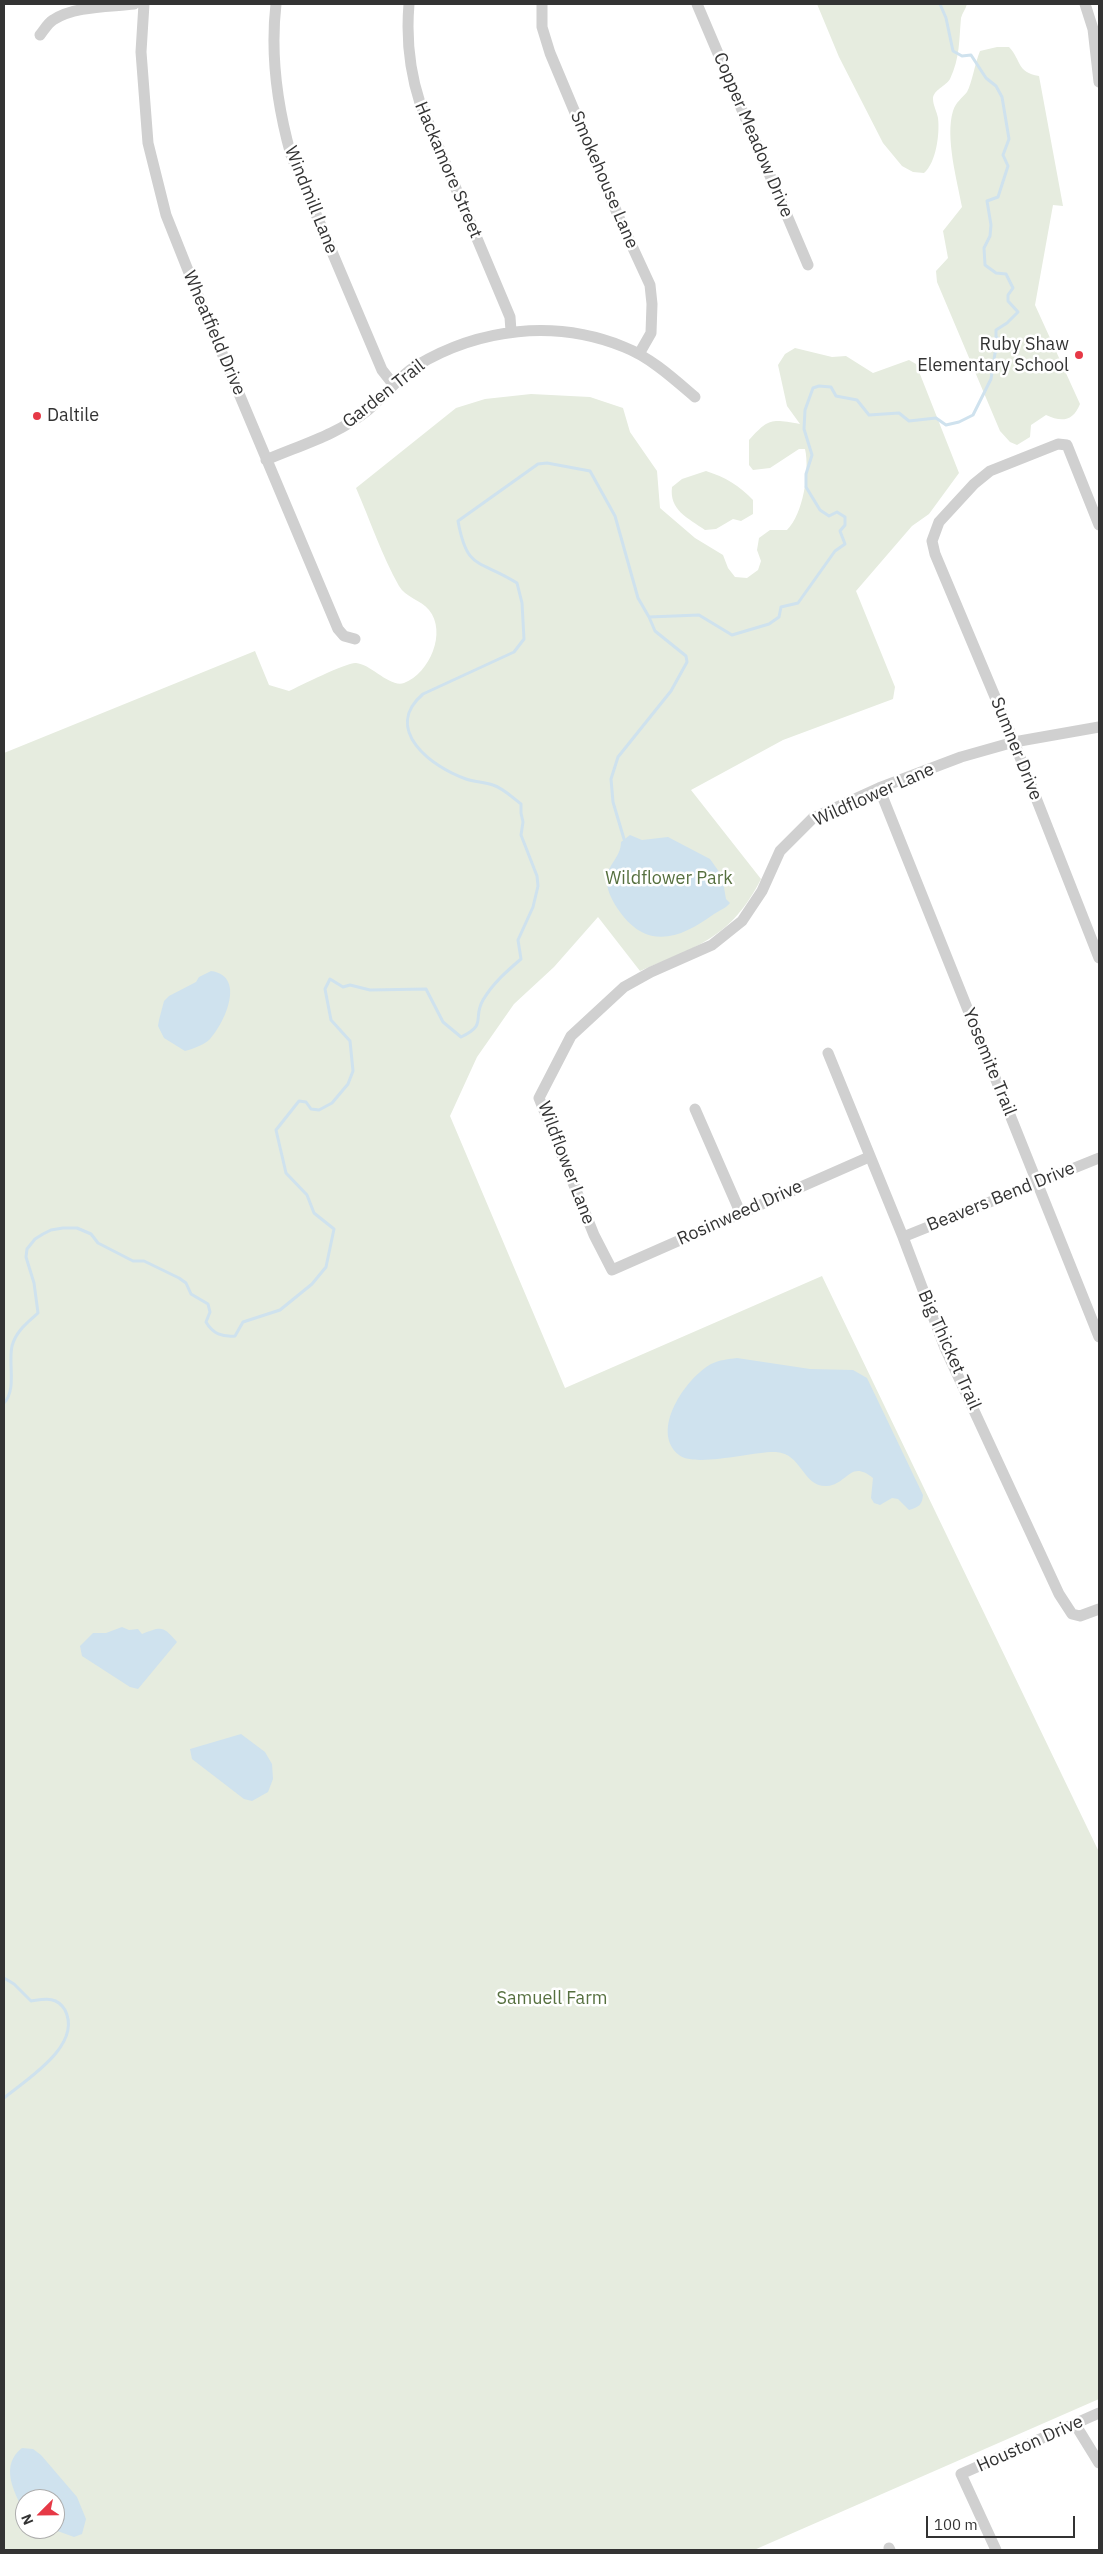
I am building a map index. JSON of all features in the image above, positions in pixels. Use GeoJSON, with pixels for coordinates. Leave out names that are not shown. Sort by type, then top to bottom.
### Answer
{"type":"FeatureCollection","features":[{"type":"Feature","properties":{"kind":"street"},"geometry":{"type":"LineString","coordinates":[[40,35],[51,20],[61,16],[85,10],[134,4]]}},
{"type":"Feature","properties":{"kind":"street","name":"Wheatfield Drive"},"geometry":{"type":"LineString","coordinates":[[144,4],[141,52],[148,143],[166,215],[266,460],[338,629],[344,636],[355,639]]}},
{"type":"Feature","properties":{"kind":"street","name":"Windmill Lane"},"geometry":{"type":"LineString","coordinates":[[276,4],[273,34],[274,73],[283,127],[291,155],[382,370],[393,384]]}},
{"type":"Feature","properties":{"kind":"street","name":"Hackamore Street"},"geometry":{"type":"LineString","coordinates":[[409,4],[407,33],[413,80],[420,103],[510,317],[511,331]]}},
{"type":"Feature","properties":{"kind":"street","name":"Smokehouse Lane"},"geometry":{"type":"LineString","coordinates":[[542,4],[542,27],[550,53],[620,220],[650,285],[652,304],[651,333],[639,354]]}},
{"type":"Feature","properties":{"kind":"street","name":"Copper Meadow Drive"},"geometry":{"type":"LineString","coordinates":[[698,4],[808,265]]}},
{"type":"Feature","properties":{"kind":"street"},"geometry":{"type":"LineString","coordinates":[[1085,4],[1093,29],[1099,82]]}},
{"type":"Feature","properties":{"kind":"street","name":"Garden Trail"},"geometry":{"type":"LineString","coordinates":[[266,460],[350,423],[370,408],[393,384],[414,367],[447,349],[511,331],[556,330],[624,346],[639,354],[673,378],[695,397]]}},
{"type":"Feature","properties":{"kind":"street","name":"Sumner Drive"},"geometry":{"type":"LineString","coordinates":[[1099,525],[1067,445],[1058,444],[990,471],[974,484],[939,522],[932,541],[935,554],[1014,742],[1099,958]]}},
{"type":"Feature","properties":{"kind":"street","name":"Wildflower Lane"},"geometry":{"type":"LineString","coordinates":[[612,1270],[594,1235],[539,1098],[571,1036],[624,987],[651,972],[712,945],[742,921],[762,892],[780,851],[813,818],[879,788],[961,757],[1014,742],[1099,727]]}},
{"type":"Feature","properties":{"kind":"street","name":"Yosemite Trail"},"geometry":{"type":"LineString","coordinates":[[879,788],[1099,1337]]}},
{"type":"Feature","properties":{"kind":"street","name":"Big Thicket Trail"},"geometry":{"type":"LineString","coordinates":[[828,1054],[903,1237],[945,1348],[1059,1594],[1072,1614],[1080,1616],[1099,1609]]}},
{"type":"Feature","properties":{"kind":"street"},"geometry":{"type":"LineString","coordinates":[[695,1108],[740,1212]]}},
{"type":"Feature","properties":{"kind":"street","name":"Rosinweed Drive"},"geometry":{"type":"LineString","coordinates":[[612,1270],[870,1156]]}},
{"type":"Feature","properties":{"kind":"street","name":"Beavers Bend Drive"},"geometry":{"type":"LineString","coordinates":[[903,1237],[1099,1158]]}},
{"type":"Feature","properties":{"kind":"street","name":"Houston Drive"},"geometry":{"type":"LineString","coordinates":[[996,2550],[961,2474],[1099,2413]]}},
{"type":"Feature","properties":{"kind":"street"},"geometry":{"type":"LineString","coordinates":[[1075,2424],[1099,2463]]}},
{"type":"Feature","properties":{"kind":"green space"},"geometry":{"type":"Polygon","coordinates":[[[817,4],[967,4],[961,18],[956,64],[950,79],[937,91],[933,99],[938,118],[938,140],[932,162],[924,173],[913,172],[902,166],[883,143],[839,57],[817,4]]]}},
{"type":"Feature","properties":{"kind":"green space"},"geometry":{"type":"Polygon","coordinates":[[[997,47],[1009,47],[1026,72],[1039,76],[1063,206],[1053,205],[1035,305],[1080,404],[1074,414],[1066,419],[1057,419],[1046,415],[1031,425],[1030,437],[1017,445],[1010,442],[1000,431],[937,282],[936,271],[948,258],[943,231],[962,207],[951,146],[950,133],[953,111],[969,88],[980,51],[997,47]]]}},
{"type":"Feature","properties":{"kind":"green space","name":"Samuell Farm"},"geometry":{"type":"Polygon","coordinates":[[[795,348],[832,357],[846,356],[873,373],[909,360],[916,364],[959,473],[929,514],[912,526],[856,591],[895,687],[893,699],[783,740],[691,790],[761,879],[750,899],[738,915],[711,938],[640,971],[598,917],[554,967],[514,1004],[477,1057],[450,1116],[565,1388],[822,1276],[1099,1852],[1099,2399],[754,2550],[4,2550],[4,753],[255,651],[269,685],[289,691],[334,670],[356,663],[362,664],[399,684],[413,678],[428,661],[433,651],[436,640],[434,619],[426,607],[405,593],[399,586],[356,488],[456,408],[485,399],[531,394],[590,397],[623,408],[630,432],[657,471],[660,508],[695,538],[723,555],[728,568],[735,577],[747,578],[758,570],[761,561],[757,550],[759,538],[770,530],[787,530],[793,523],[801,504],[806,480],[805,449],[799,449],[770,468],[753,470],[749,465],[749,440],[761,428],[766,424],[776,421],[800,424],[787,406],[778,365],[785,354],[795,348]]]}},
{"type":"Feature","properties":{"kind":"green space"},"geometry":{"type":"Polygon","coordinates":[[[706,471],[732,482],[743,490],[753,500],[753,514],[741,521],[733,519],[716,529],[705,530],[681,513],[674,502],[672,487],[682,479],[706,471]]]}},
{"type":"Feature","properties":{"kind":"water"},"geometry":{"type":"Polygon","coordinates":[[[630,835],[642,840],[668,837],[710,859],[722,876],[726,899],[730,903],[703,922],[679,934],[656,937],[645,934],[634,927],[615,905],[607,885],[608,873],[621,842],[630,835]]]}},
{"type":"Feature","properties":{"kind":"water"},"geometry":{"type":"Polygon","coordinates":[[[211,971],[222,975],[228,982],[230,991],[226,1012],[216,1032],[210,1039],[201,1045],[185,1051],[164,1038],[158,1026],[164,1001],[169,996],[196,982],[199,977],[211,971]]]}},
{"type":"Feature","properties":{"kind":"water"},"geometry":{"type":"Polygon","coordinates":[[[737,1358],[810,1369],[853,1370],[867,1378],[923,1495],[919,1505],[909,1510],[898,1499],[892,1498],[880,1505],[874,1503],[871,1498],[873,1478],[859,1471],[849,1474],[834,1484],[827,1486],[819,1485],[807,1476],[792,1458],[776,1452],[711,1460],[687,1459],[679,1455],[671,1445],[668,1433],[669,1419],[674,1406],[691,1381],[701,1371],[711,1364],[737,1358]]]}},
{"type":"Feature","properties":{"kind":"water"},"geometry":{"type":"Polygon","coordinates":[[[122,1627],[129,1630],[138,1629],[142,1634],[162,1629],[177,1642],[138,1689],[130,1687],[82,1656],[80,1646],[93,1633],[106,1633],[122,1627]]]}},
{"type":"Feature","properties":{"kind":"water"},"geometry":{"type":"Polygon","coordinates":[[[241,1734],[265,1752],[272,1764],[273,1779],[268,1792],[252,1801],[244,1799],[192,1759],[190,1749],[241,1734]]]}},
{"type":"Feature","properties":{"kind":"water"},"geometry":{"type":"Polygon","coordinates":[[[22,2448],[33,2449],[41,2455],[77,2497],[86,2519],[82,2534],[74,2537],[65,2534],[65,2489],[15,2489],[15,2493],[10,2470],[15,2455],[22,2448]]]}},
{"type":"Feature","properties":{"kind":"waterway"},"geometry":{"type":"LineString","coordinates":[[4,1403],[8,1397],[11,1384],[12,1346],[22,1328],[38,1313],[34,1283],[26,1257],[27,1249],[35,1239],[51,1230],[77,1228],[91,1234],[98,1243],[133,1261],[144,1261],[179,1278],[186,1283],[191,1294],[208,1304],[210,1312],[206,1322],[215,1332],[226,1336],[235,1336],[243,1322],[280,1310],[312,1284],[326,1267],[334,1229],[314,1213],[307,1195],[286,1173],[276,1130],[299,1101],[306,1102],[311,1109],[319,1110],[332,1103],[348,1084],[353,1071],[350,1041],[331,1020],[325,989],[330,979],[343,987],[350,985],[370,990],[426,989],[443,1022],[461,1037],[477,1025],[480,1007],[491,988],[521,959],[518,940],[533,907],[538,886],[537,876],[521,835],[523,822],[521,804],[497,786],[466,779],[439,766],[426,756],[416,745],[409,733],[408,720],[412,707],[423,694],[514,652],[524,639],[522,603],[517,583],[477,562],[471,556],[466,548],[458,521],[538,464],[547,463],[590,471],[615,516],[638,598],[649,617],[699,615],[732,635],[769,624],[779,617],[781,607],[798,603],[835,551],[845,544],[840,531],[845,525],[845,517],[837,512],[829,516],[820,510],[806,487],[806,474],[812,455],[804,429],[805,410],[813,388],[819,386],[831,387],[836,396],[857,400],[869,415],[899,413],[909,421],[936,418],[946,425],[959,422],[973,415],[991,379],[995,353],[1001,346],[1000,340],[996,337],[996,330],[1007,323],[1018,312],[1008,301],[1008,295],[1013,288],[1006,274],[996,273],[985,265],[984,248],[990,236],[991,225],[987,201],[998,197],[1008,166],[1003,155],[1009,139],[1002,97],[996,86],[986,78],[971,55],[962,56],[953,51],[946,18],[940,4]]}},
{"type":"Feature","properties":{"kind":"waterway"},"geometry":{"type":"LineString","coordinates":[[624,839],[613,802],[611,779],[618,757],[671,691],[687,662],[686,656],[655,631],[649,617]]}},
{"type":"Feature","properties":{"kind":"waterway"},"geometry":{"type":"LineString","coordinates":[[4,1978],[14,1984],[31,2001],[54,2000],[58,2002],[65,2010],[68,2023],[66,2036],[60,2048],[50,2060],[4,2098]]}},
{"type":"Feature","properties":{"kind":"place","name":"Ruby Shaw Elementary School"},"geometry":{"type":"Point","coordinates":[1079,355]}},
{"type":"Feature","properties":{"kind":"place","name":"Daltile"},"geometry":{"type":"Point","coordinates":[37,416]}},
{"type":"Feature","properties":{"kind":"park label","name":"Wildflower Park"},"geometry":{"type":"Point","coordinates":[669,879]}}]}
